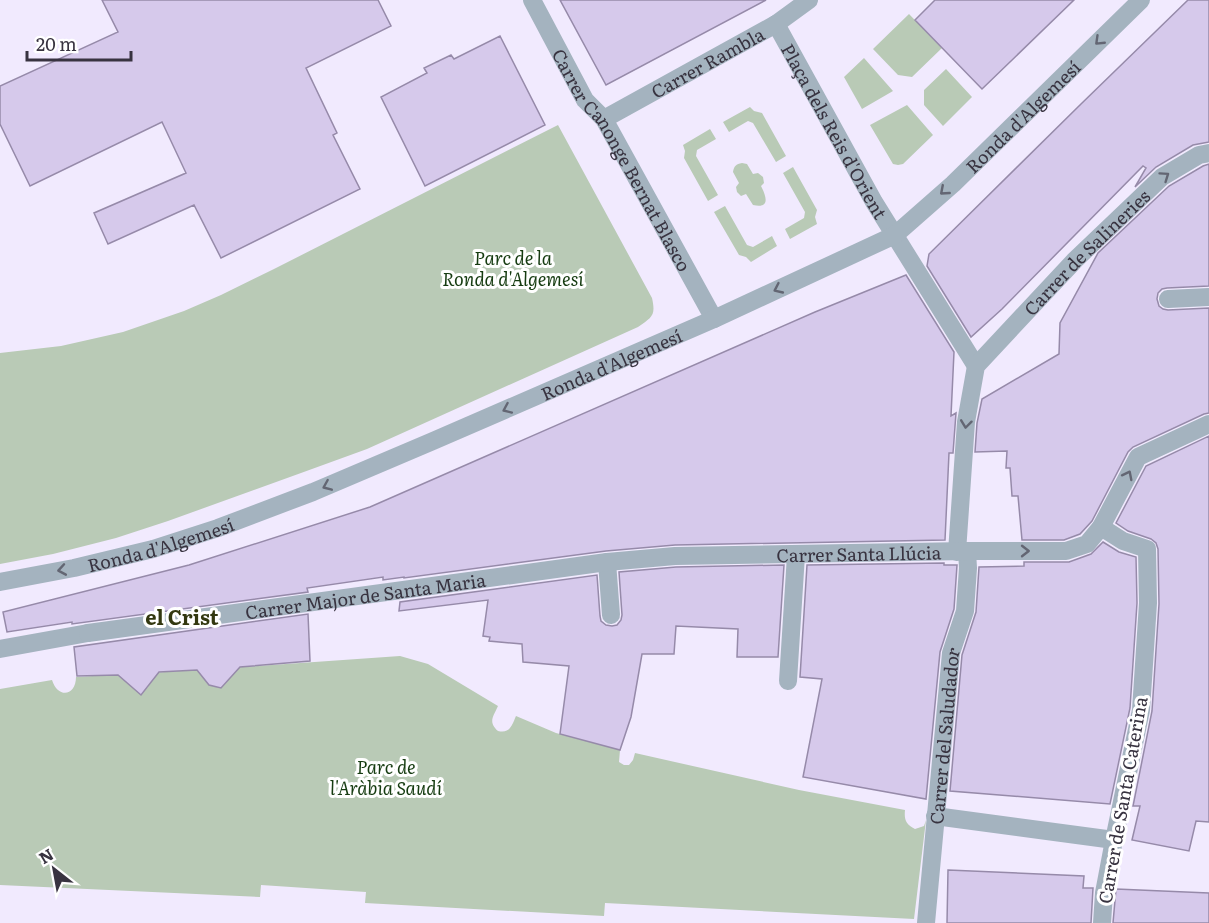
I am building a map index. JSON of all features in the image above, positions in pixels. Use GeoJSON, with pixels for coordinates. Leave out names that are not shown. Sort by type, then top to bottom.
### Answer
{"type":"FeatureCollection","features":[{"type":"Feature","properties":{"kind":"street","name":"Carrer Canonge Bernat Blasco"},"geometry":{"type":"LineString","coordinates":[[532,0],[585,100],[604,119],[714,318]]}},
{"type":"Feature","properties":{"kind":"street","name":"Carrer Rambla"},"geometry":{"type":"LineString","coordinates":[[604,119],[776,24],[809,0]]}},
{"type":"Feature","properties":{"kind":"street","name":"Ronda d'Algemesí"},"geometry":{"type":"LineString","coordinates":[[0,582],[74,568],[153,549],[218,528],[313,492],[714,318],[895,235],[953,184],[1141,0]]}},
{"type":"Feature","properties":{"kind":"street","name":"Plaça dels Reis d'Orient"},"geometry":{"type":"LineString","coordinates":[[776,24],[874,202],[895,235]]}},
{"type":"Feature","properties":{"kind":"street","name":"Carrer de Salineries"},"geometry":{"type":"LineString","coordinates":[[976,366],[1075,260],[1162,177],[1199,155],[1209,153]]}},
{"type":"Feature","properties":{"kind":"street"},"geometry":{"type":"LineString","coordinates":[[895,235],[976,366],[966,422],[962,551]]}},
{"type":"Feature","properties":{"kind":"street"},"geometry":{"type":"LineString","coordinates":[[1168,299],[1209,297]]}},
{"type":"Feature","properties":{"kind":"street"},"geometry":{"type":"LineString","coordinates":[[1101,527],[1138,456],[1209,424]]}},
{"type":"Feature","properties":{"kind":"street","name":"Carrer Santa Llúcia"},"geometry":{"type":"LineString","coordinates":[[517,575],[607,562],[675,556],[1066,551],[1087,544],[1101,527]]}},
{"type":"Feature","properties":{"kind":"street","name":"Carrer de Santa Caterina"},"geometry":{"type":"LineString","coordinates":[[1101,527],[1123,540],[1147,549],[1148,603],[1141,710],[1104,893],[1101,923]]}},
{"type":"Feature","properties":{"kind":"street","name":"Carrer del Saludador"},"geometry":{"type":"LineString","coordinates":[[926,923],[951,654],[965,611],[968,568],[962,551]]}},
{"type":"Feature","properties":{"kind":"street"},"geometry":{"type":"LineString","coordinates":[[788,681],[796,555]]}},
{"type":"Feature","properties":{"kind":"street"},"geometry":{"type":"LineString","coordinates":[[607,562],[611,615]]}},
{"type":"Feature","properties":{"kind":"street","name":"Carrer Major de Santa Maria"},"geometry":{"type":"LineString","coordinates":[[0,648],[88,633],[517,575]]}},
{"type":"Feature","properties":{"kind":"street"},"geometry":{"type":"LineString","coordinates":[[935,816],[1114,840]]}},
{"type":"Feature","properties":{"kind":"green space"},"geometry":{"type":"Polygon","coordinates":[[[909,14],[942,48],[912,77],[898,75],[873,49],[909,14]]]}},
{"type":"Feature","properties":{"kind":"green space"},"geometry":{"type":"Polygon","coordinates":[[[864,58],[893,91],[862,109],[844,77],[864,58]]]}},
{"type":"Feature","properties":{"kind":"green space"},"geometry":{"type":"Polygon","coordinates":[[[946,69],[972,97],[943,126],[924,105],[924,90],[946,69]]]}},
{"type":"Feature","properties":{"kind":"green space"},"geometry":{"type":"Polygon","coordinates":[[[907,105],[933,135],[903,164],[898,165],[893,164],[870,125],[907,105]]]}},
{"type":"Feature","properties":{"kind":"green space"},"geometry":{"type":"Polygon","coordinates":[[[750,107],[762,113],[786,156],[776,162],[753,123],[748,121],[729,132],[723,122],[750,107]]]}},
{"type":"Feature","properties":{"kind":"green space","name":"Parc de la Ronda d'Algemesí"},"geometry":{"type":"Polygon","coordinates":[[[558,125],[652,298],[653,312],[647,321],[367,449],[116,538],[53,554],[0,564],[0,353],[61,346],[123,332],[184,311],[274,269],[558,125]]]}},
{"type":"Feature","properties":{"kind":"green space"},"geometry":{"type":"Polygon","coordinates":[[[710,129],[716,139],[697,150],[696,156],[718,195],[708,201],[684,158],[683,145],[710,129]]]}},
{"type":"Feature","properties":{"kind":"green space"},"geometry":{"type":"Polygon","coordinates":[[[738,164],[747,164],[753,174],[758,173],[763,177],[764,183],[761,186],[766,201],[763,205],[753,205],[746,194],[741,196],[737,192],[736,187],[739,183],[733,172],[738,164]]]}},
{"type":"Feature","properties":{"kind":"green space"},"geometry":{"type":"Polygon","coordinates":[[[793,167],[817,210],[815,217],[817,224],[790,239],[785,229],[804,218],[805,212],[783,173],[793,167]]]}},
{"type":"Feature","properties":{"kind":"green space"},"geometry":{"type":"Polygon","coordinates":[[[725,206],[747,245],[753,247],[772,236],[777,246],[751,262],[739,255],[714,212],[725,206]]]}},
{"type":"Feature","properties":{"kind":"green space","name":"Parc de l'Aràbia Saudí"},"geometry":{"type":"Polygon","coordinates":[[[400,656],[428,664],[498,706],[492,722],[498,731],[508,730],[516,716],[556,733],[620,750],[619,762],[624,765],[629,765],[635,753],[799,790],[905,810],[906,821],[915,829],[924,826],[926,820],[914,919],[605,903],[604,916],[365,903],[366,892],[261,885],[260,897],[0,885],[0,689],[52,680],[58,690],[66,693],[73,688],[76,677],[126,674],[147,688],[152,681],[152,673],[204,669],[224,685],[228,680],[229,668],[400,656]]]}},
{"type":"Feature","properties":{"kind":"building"},"geometry":{"type":"Polygon","coordinates":[[[102,0],[378,0],[391,26],[306,68],[337,133],[333,135],[360,189],[221,258],[194,205],[108,244],[94,213],[186,173],[162,122],[30,186],[0,124],[0,86],[118,32],[102,0]]]}},
{"type":"Feature","properties":{"kind":"building"},"geometry":{"type":"Polygon","coordinates":[[[560,0],[766,0],[606,85],[560,0]]]}},
{"type":"Feature","properties":{"kind":"building"},"geometry":{"type":"Polygon","coordinates":[[[935,0],[1074,0],[982,89],[915,20],[935,0]]]}},
{"type":"Feature","properties":{"kind":"building"},"geometry":{"type":"Polygon","coordinates":[[[1188,0],[1209,0],[1209,142],[1193,145],[1156,167],[1135,187],[1146,168],[1143,166],[1002,309],[971,337],[927,266],[929,254],[1188,0]]]}},
{"type":"Feature","properties":{"kind":"building"},"geometry":{"type":"Polygon","coordinates":[[[500,36],[545,125],[425,186],[381,97],[427,73],[424,68],[451,55],[454,59],[500,36]]]}},
{"type":"Feature","properties":{"kind":"building"},"geometry":{"type":"Polygon","coordinates":[[[1209,164],[1209,286],[1162,289],[1157,299],[1159,306],[1168,310],[1209,308],[1209,413],[1133,447],[1128,452],[1092,521],[1080,534],[1064,540],[1022,540],[1018,496],[1012,496],[1010,468],[1006,468],[1007,451],[975,452],[977,423],[982,399],[1059,354],[1060,323],[1098,253],[1169,186],[1209,164]]]}},
{"type":"Feature","properties":{"kind":"building"},"geometry":{"type":"Polygon","coordinates":[[[906,275],[954,352],[951,416],[956,413],[953,453],[949,453],[945,540],[675,545],[606,551],[404,578],[383,580],[383,577],[307,588],[308,592],[7,632],[3,612],[189,565],[370,507],[815,312],[906,275]]]}},
{"type":"Feature","properties":{"kind":"building"},"geometry":{"type":"Polygon","coordinates":[[[1209,436],[1209,822],[1196,821],[1189,851],[1132,840],[1140,806],[1133,806],[1152,711],[1159,604],[1158,549],[1156,543],[1151,539],[1128,531],[1116,523],[1146,466],[1209,436]]]}},
{"type":"Feature","properties":{"kind":"building"},"geometry":{"type":"Polygon","coordinates":[[[1103,542],[1119,552],[1136,557],[1137,603],[1130,708],[1110,804],[950,791],[962,655],[976,612],[979,567],[1024,566],[1024,562],[1069,562],[1091,554],[1103,542]]]}},
{"type":"Feature","properties":{"kind":"building"},"geometry":{"type":"Polygon","coordinates":[[[944,563],[944,565],[957,565],[954,609],[940,652],[926,799],[803,777],[822,679],[800,677],[807,565],[944,563]]]}},
{"type":"Feature","properties":{"kind":"building"},"geometry":{"type":"Polygon","coordinates":[[[784,565],[778,657],[737,657],[738,629],[676,626],[674,654],[642,654],[631,717],[620,750],[560,734],[569,666],[523,662],[522,644],[489,641],[490,637],[483,636],[488,600],[399,611],[400,602],[597,575],[601,621],[612,626],[617,625],[622,615],[619,572],[676,567],[784,565]]]}},
{"type":"Feature","properties":{"kind":"building"},"geometry":{"type":"Polygon","coordinates":[[[308,614],[310,661],[240,667],[221,688],[209,685],[197,670],[159,672],[141,695],[118,675],[77,676],[74,647],[308,614]]]}},
{"type":"Feature","properties":{"kind":"building"},"geometry":{"type":"Polygon","coordinates":[[[948,870],[1084,876],[1083,888],[1093,888],[1091,923],[947,923],[948,870]]]}},
{"type":"Feature","properties":{"kind":"building"},"geometry":{"type":"Polygon","coordinates":[[[1116,889],[1209,893],[1209,923],[1113,923],[1116,889]]]}},
{"type":"Feature","properties":{"kind":"district","name":"el Crist"},"geometry":{"type":"Point","coordinates":[182,616]}}]}
